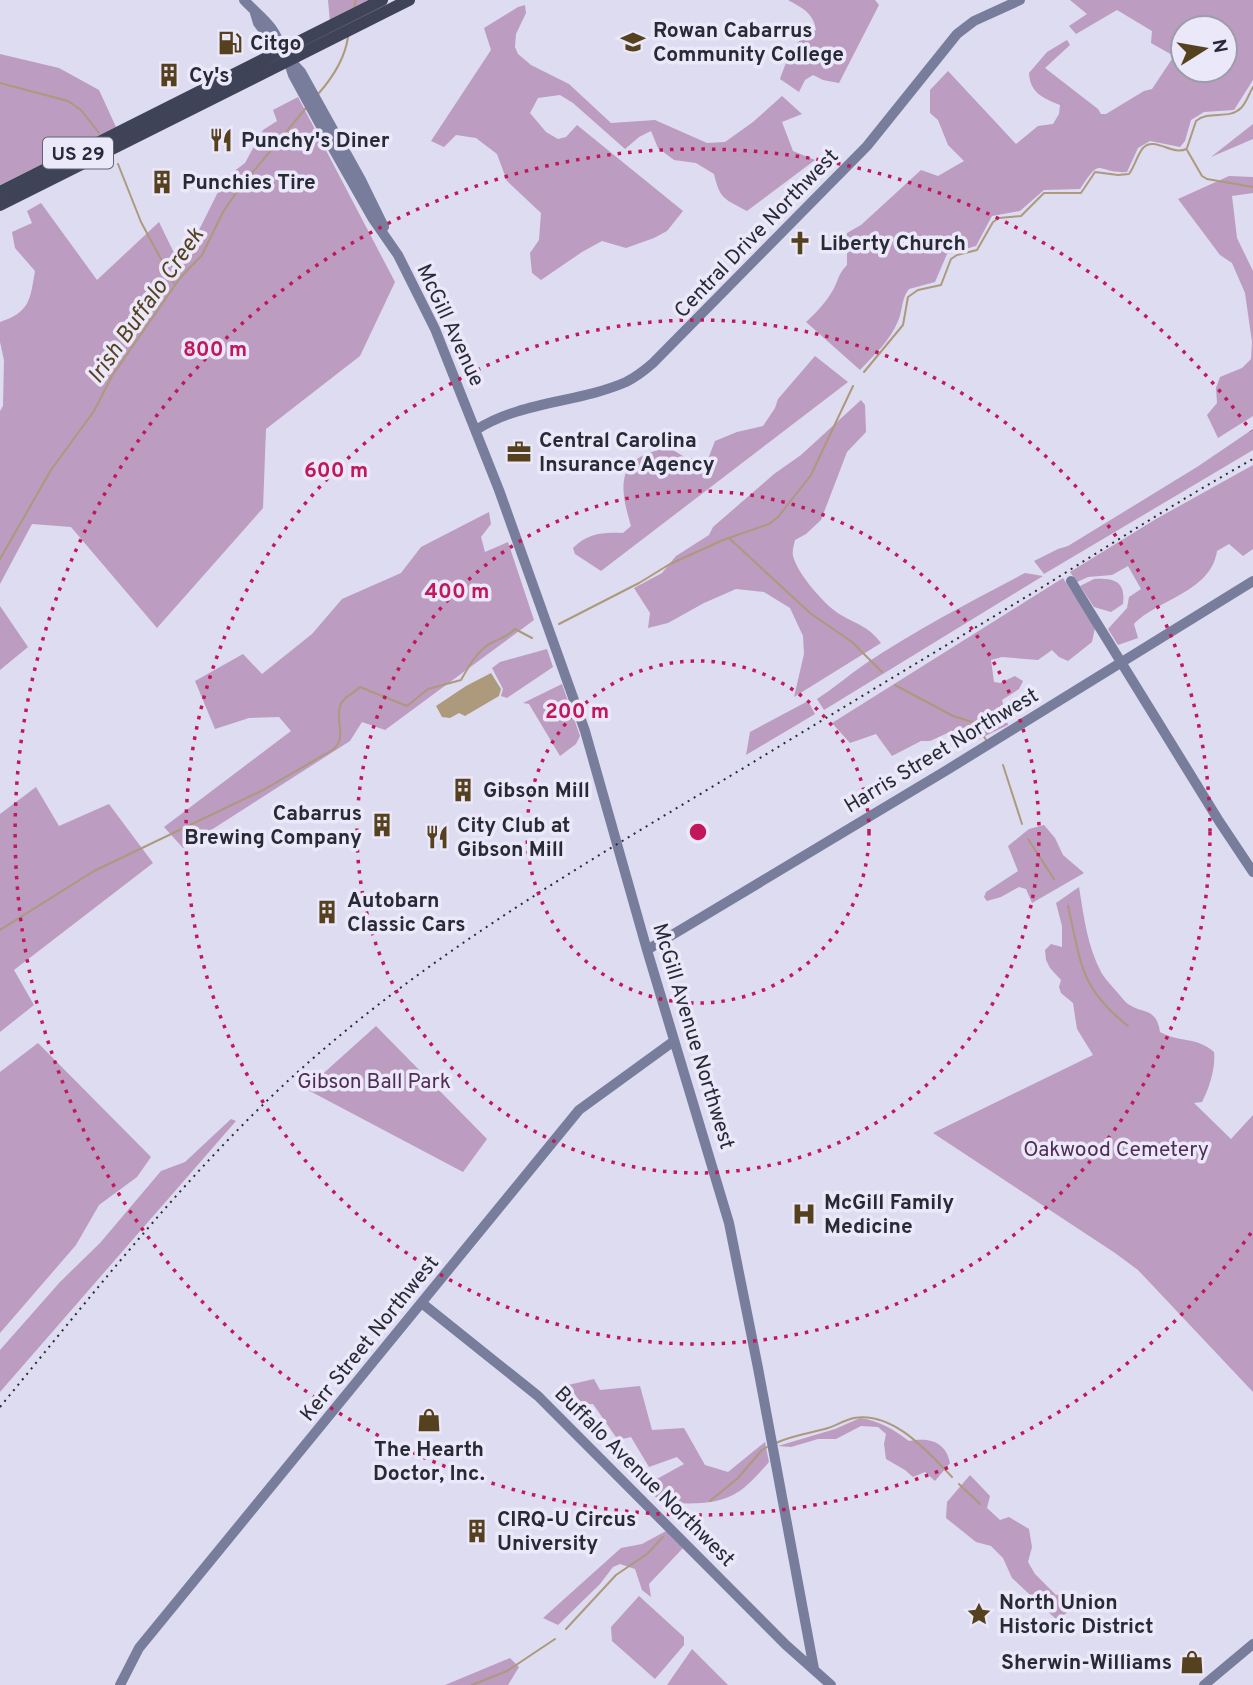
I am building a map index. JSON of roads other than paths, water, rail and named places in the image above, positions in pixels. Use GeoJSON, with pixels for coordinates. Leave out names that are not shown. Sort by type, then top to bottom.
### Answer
{"type":"FeatureCollection","features":[{"type":"Feature","properties":{"kind":"highway"},"geometry":{"type":"LineString","coordinates":[[387,4],[402,0]]}},
{"type":"Feature","properties":{"kind":"highway","name":"US 29"},"geometry":{"type":"LineString","coordinates":[[0,192],[158,120],[387,4],[409,0]]}},
{"type":"Feature","properties":{"kind":"highway","name":"US 29"},"geometry":{"type":"LineString","coordinates":[[333,32],[374,17],[387,4]]}},
{"type":"Feature","properties":{"kind":"highway","name":"US 29"},"geometry":{"type":"LineString","coordinates":[[0,205],[115,148],[124,138],[235,75],[285,56]]}},
{"type":"Feature","properties":{"kind":"street"},"geometry":{"type":"LineString","coordinates":[[244,0],[255,13],[263,17],[277,35],[285,56],[361,180],[380,215],[387,237]]}},
{"type":"Feature","properties":{"kind":"street","name":"Central Drive Northwest"},"geometry":{"type":"LineString","coordinates":[[476,430],[502,416],[605,390],[625,382],[653,363],[867,146],[957,34],[974,21],[1020,0]]}},
{"type":"Feature","properties":{"kind":"street"},"geometry":{"type":"LineString","coordinates":[[323,121],[326,135],[373,219],[387,237]]}},
{"type":"Feature","properties":{"kind":"street"},"geometry":{"type":"LineString","coordinates":[[326,135],[354,177],[361,180]]}},
{"type":"Feature","properties":{"kind":"street","name":"McGill Avenue"},"geometry":{"type":"LineString","coordinates":[[387,237],[424,304],[476,430]]}},
{"type":"Feature","properties":{"kind":"street","name":"McGill Avenue Northwest"},"geometry":{"type":"LineString","coordinates":[[476,430],[585,731],[734,1243],[814,1669]]}},
{"type":"Feature","properties":{"kind":"street"},"geometry":{"type":"LineString","coordinates":[[1071,581],[1253,872]]}},
{"type":"Feature","properties":{"kind":"street","name":"Harris Street Northwest"},"geometry":{"type":"LineString","coordinates":[[647,950],[947,770],[1253,581]]}},
{"type":"Feature","properties":{"kind":"street","name":"Kerr Street Northwest"},"geometry":{"type":"LineString","coordinates":[[120,1685],[139,1648],[579,1110],[674,1041]]}},
{"type":"Feature","properties":{"kind":"street","name":"Buffalo Avenue Northwest"},"geometry":{"type":"LineString","coordinates":[[423,1304],[538,1396],[786,1645],[831,1685]]}},
{"type":"Feature","properties":{"kind":"street"},"geometry":{"type":"LineString","coordinates":[[1204,1685],[1253,1644]]}},
{"type":"Feature","properties":{"kind":"waterway","name":"Irish Buffalo Creek"},"geometry":{"type":"LineString","coordinates":[[354,8],[356,0]]}},
{"type":"Feature","properties":{"kind":"waterway","name":"Irish Buffalo Creek"},"geometry":{"type":"LineString","coordinates":[[319,93],[338,67],[348,37]]}},
{"type":"Feature","properties":{"kind":"waterway"},"geometry":{"type":"LineString","coordinates":[[0,83],[68,101],[81,110],[99,133]]}},
{"type":"Feature","properties":{"kind":"waterway"},"geometry":{"type":"LineString","coordinates":[[1187,148],[1196,121],[1207,116],[1236,112],[1244,104],[1253,87]]}},
{"type":"Feature","properties":{"kind":"waterway","name":"Irish Buffalo Creek"},"geometry":{"type":"LineString","coordinates":[[0,559],[51,470],[94,411],[112,376],[180,278],[202,255],[223,212],[306,108]]}},
{"type":"Feature","properties":{"kind":"waterway"},"geometry":{"type":"LineString","coordinates":[[864,372],[903,325],[908,297],[918,290],[941,285],[951,259],[977,250],[993,222],[999,218],[1021,216],[1044,193],[1081,193],[1095,172],[1129,174],[1147,145],[1175,150],[1186,149]]}},
{"type":"Feature","properties":{"kind":"waterway"},"geometry":{"type":"LineString","coordinates":[[1187,150],[1202,176],[1207,179],[1253,187]]}},
{"type":"Feature","properties":{"kind":"waterway"},"geometry":{"type":"LineString","coordinates":[[118,164],[141,222],[175,285]]}},
{"type":"Feature","properties":{"kind":"waterway"},"geometry":{"type":"LineString","coordinates":[[559,624],[670,564],[723,540],[769,524],[778,517],[811,475],[853,386]]}},
{"type":"Feature","properties":{"kind":"waterway"},"geometry":{"type":"LineString","coordinates":[[730,539],[810,613],[852,642],[882,672]]}},
{"type":"Feature","properties":{"kind":"waterway"},"geometry":{"type":"LineString","coordinates":[[0,930],[94,871],[265,789],[334,749],[340,739],[340,706],[360,687],[407,706],[428,689],[461,680],[481,651],[515,629],[532,638]]}},
{"type":"Feature","properties":{"kind":"waterway"},"geometry":{"type":"LineString","coordinates":[[895,685],[953,716],[976,723],[986,740]]}},
{"type":"Feature","properties":{"kind":"waterway"},"geometry":{"type":"LineString","coordinates":[[1003,765],[1022,824]]}},
{"type":"Feature","properties":{"kind":"waterway"},"geometry":{"type":"LineString","coordinates":[[1028,839],[1054,879]]}},
{"type":"Feature","properties":{"kind":"waterway"},"geometry":{"type":"LineString","coordinates":[[1068,906],[1084,972],[1100,999],[1128,1026]]}},
{"type":"Feature","properties":{"kind":"waterway"},"geometry":{"type":"LineString","coordinates":[[776,1443],[854,1418],[868,1418],[896,1427],[909,1436],[952,1477]]}},
{"type":"Feature","properties":{"kind":"waterway"},"geometry":{"type":"LineString","coordinates":[[710,1501],[738,1478],[767,1447]]}},
{"type":"Feature","properties":{"kind":"waterway"},"geometry":{"type":"LineString","coordinates":[[959,1484],[980,1504]]}},
{"type":"Feature","properties":{"kind":"waterway"},"geometry":{"type":"LineString","coordinates":[[566,1629],[616,1575],[647,1554],[663,1537]]}},
{"type":"Feature","properties":{"kind":"waterway"},"geometry":{"type":"LineString","coordinates":[[472,1685],[507,1671],[555,1639]]}},
{"type":"Feature","properties":{"kind":"railway"},"geometry":{"type":"LineString","coordinates":[[0,1407],[139,1238],[212,1156],[290,1079],[346,1030],[405,984],[591,860],[1253,459]]}},
{"type":"Feature","properties":{"kind":"place","name":"Rowan Cabarrus Community College"},"geometry":{"type":"Point","coordinates":[633,42]}},
{"type":"Feature","properties":{"kind":"place","name":"Citgo"},"geometry":{"type":"Point","coordinates":[230,43]}},
{"type":"Feature","properties":{"kind":"place","name":"Cy's"},"geometry":{"type":"Point","coordinates":[169,75]}},
{"type":"Feature","properties":{"kind":"place","name":"Punchy's Diner"},"geometry":{"type":"Point","coordinates":[221,140]}},
{"type":"Feature","properties":{"kind":"place","name":"Punchies Tire"},"geometry":{"type":"Point","coordinates":[162,182]}},
{"type":"Feature","properties":{"kind":"place","name":"Liberty Church"},"geometry":{"type":"Point","coordinates":[800,243]}},
{"type":"Feature","properties":{"kind":"place","name":"Central Carolina Insurance Agency"},"geometry":{"type":"Point","coordinates":[519,452]}},
{"type":"Feature","properties":{"kind":"place","name":"Gibson Mill"},"geometry":{"type":"Point","coordinates":[463,790]}},
{"type":"Feature","properties":{"kind":"place","name":"Cabarrus Brewing Company"},"geometry":{"type":"Point","coordinates":[382,825]}},
{"type":"Feature","properties":{"kind":"place","name":"City Club at Gibson Mill"},"geometry":{"type":"Point","coordinates":[437,837]}},
{"type":"Feature","properties":{"kind":"place","name":"Autobarn Classic Cars"},"geometry":{"type":"Point","coordinates":[327,912]}},
{"type":"Feature","properties":{"kind":"place","name":"McGill Family Medicine"},"geometry":{"type":"Point","coordinates":[804,1214]}},
{"type":"Feature","properties":{"kind":"place","name":"The Hearth Doctor, Inc."},"geometry":{"type":"Point","coordinates":[429,1420]}},
{"type":"Feature","properties":{"kind":"place","name":"CIRQ-U Circus University"},"geometry":{"type":"Point","coordinates":[477,1531]}},
{"type":"Feature","properties":{"kind":"place","name":"North Union Historic District"},"geometry":{"type":"Point","coordinates":[979,1614]}},
{"type":"Feature","properties":{"kind":"place","name":"Sherwin-Williams"},"geometry":{"type":"Point","coordinates":[1192,1662]}},
{"type":"Feature","properties":{"kind":"park label","name":"Gibson Ball Park"},"geometry":{"type":"Point","coordinates":[374,1081]}},
{"type":"Feature","properties":{"kind":"park label","name":"Oakwood Cemetery"},"geometry":{"type":"Point","coordinates":[1116,1149]}}]}
